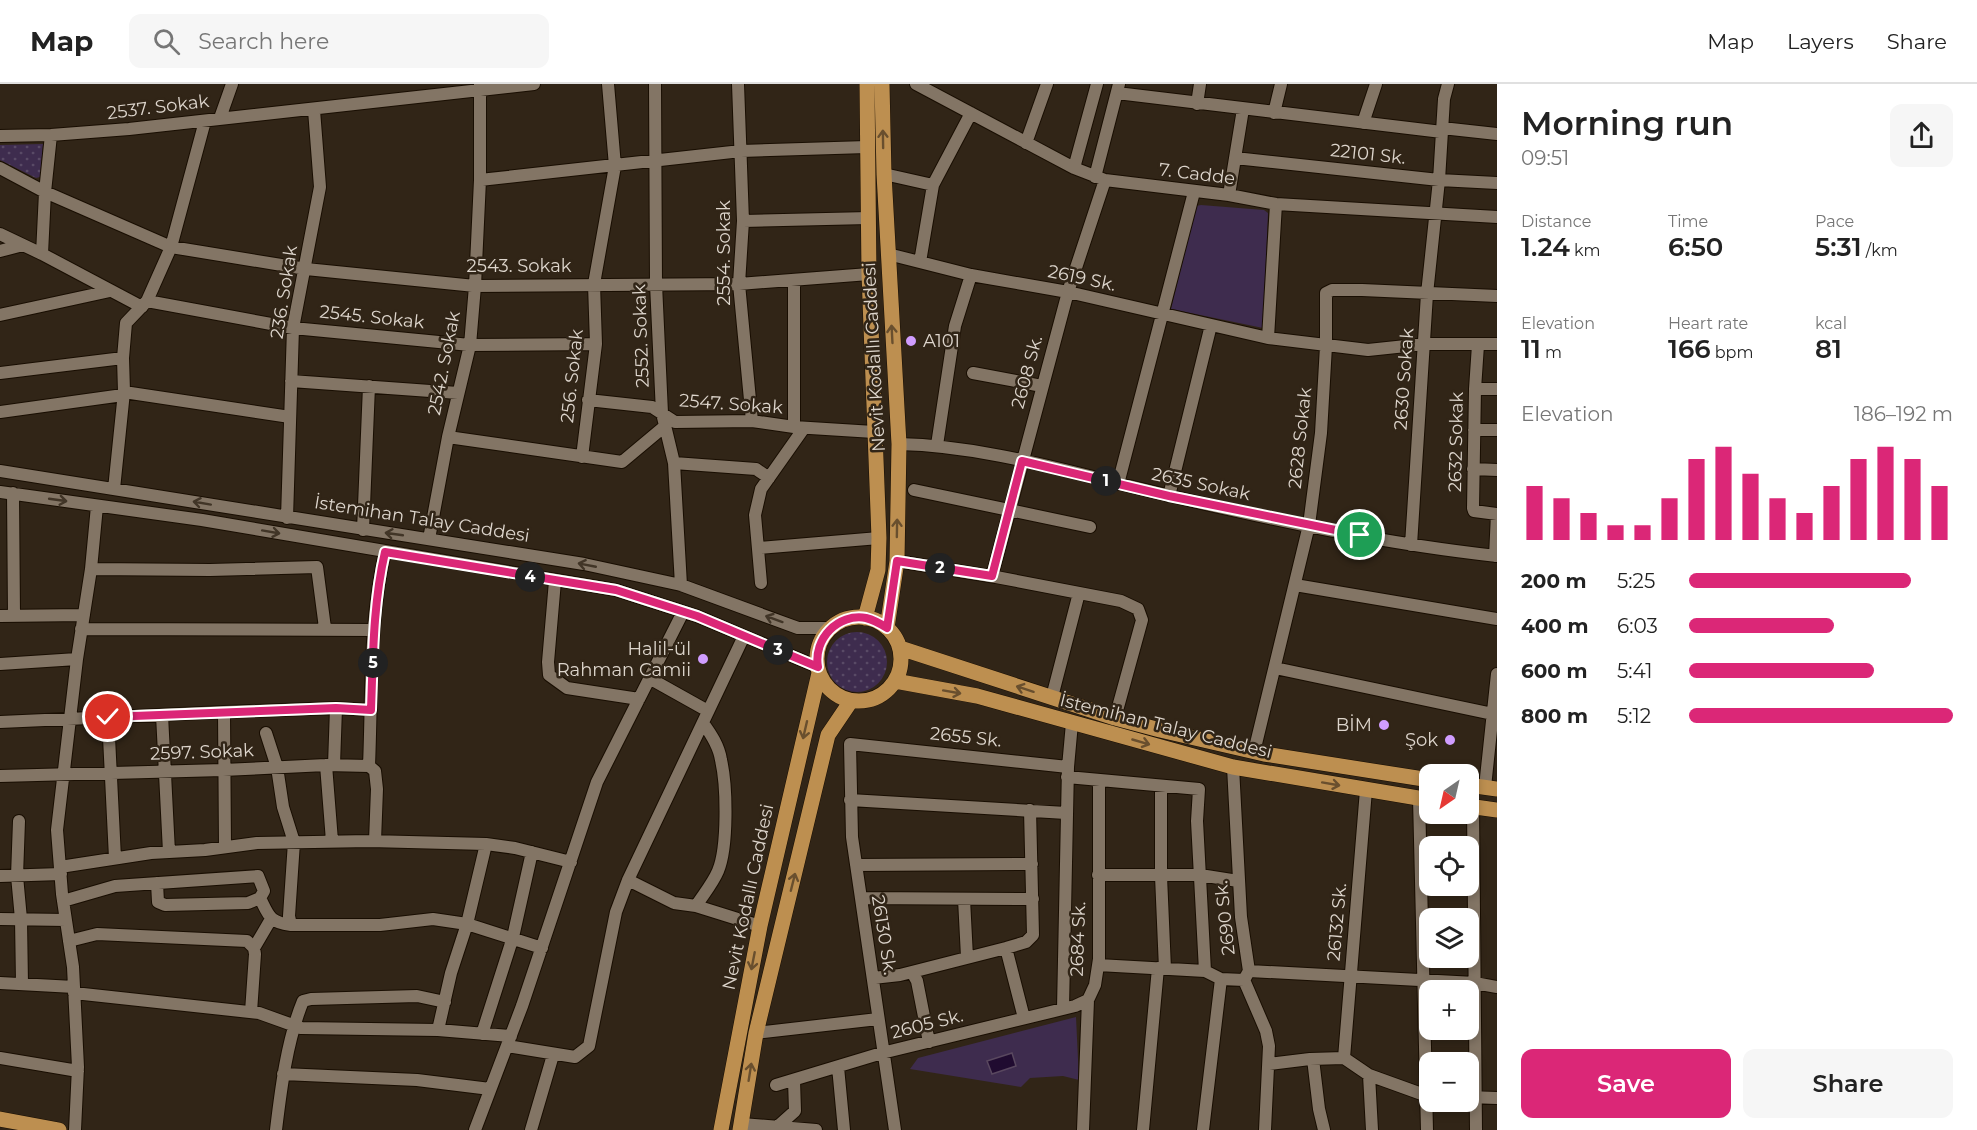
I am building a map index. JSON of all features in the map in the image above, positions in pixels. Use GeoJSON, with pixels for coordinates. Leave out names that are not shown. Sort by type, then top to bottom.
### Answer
{"type":"FeatureCollection","features":[{"type":"Feature","properties":{"kind":"main road","name":"Nevit Kodallı Caddesi"},"geometry":{"type":"LineString","coordinates":[[865,618],[878,570],[879,538],[869,274],[867,84]]}},
{"type":"Feature","properties":{"kind":"main road","name":"Nevit Kodallı Caddesi"},"geometry":{"type":"LineString","coordinates":[[882,84],[884,174],[899,444],[897,561],[887,628]]}},
{"type":"Feature","properties":{"kind":"main road"},"geometry":{"type":"LineString","coordinates":[[865,618],[877,621],[895,638],[900,648],[900,671],[886,692],[875,699],[862,702],[851,701],[831,691],[818,670],[818,648],[823,637],[841,621],[865,618]]}},
{"type":"Feature","properties":{"kind":"main road","name":"İstemihan Talay Caddesi"},"geometry":{"type":"LineString","coordinates":[[900,648],[1115,718],[1160,730],[1254,752],[1419,778]]}},
{"type":"Feature","properties":{"kind":"main road","name":"Nevit Kodallı Caddesi"},"geometry":{"type":"LineString","coordinates":[[721,1130],[760,926],[818,670]]}},
{"type":"Feature","properties":{"kind":"main road","name":"İstemihan Talay Caddesi"},"geometry":{"type":"LineString","coordinates":[[895,681],[977,696],[1233,767],[1419,798]]}},
{"type":"Feature","properties":{"kind":"main road"},"geometry":{"type":"LineString","coordinates":[[741,1127],[756,1033],[828,735],[851,701]]}},
{"type":"Feature","properties":{"kind":"main road"},"geometry":{"type":"LineString","coordinates":[[1479,807],[1497,810]]}},
{"type":"Feature","properties":{"kind":"main road"},"geometry":{"type":"LineString","coordinates":[[0,1119],[59,1130]]}},
{"type":"Feature","properties":{"kind":"street"},"geometry":{"type":"LineString","coordinates":[[220,118],[232,84]]}},
{"type":"Feature","properties":{"kind":"street","name":"2537. Sokak"},"geometry":{"type":"LineString","coordinates":[[0,136],[51,135],[314,110],[480,88],[534,84]]}},
{"type":"Feature","properties":{"kind":"street","name":"256. Sokak"},"geometry":{"type":"LineString","coordinates":[[582,457],[596,344],[594,284],[615,166],[608,84]]}},
{"type":"Feature","properties":{"kind":"street","name":"2552. Sokak"},"geometry":{"type":"LineString","coordinates":[[655,84],[656,284],[662,413],[674,463],[681,585]]}},
{"type":"Feature","properties":{"kind":"street","name":"2554. Sokak"},"geometry":{"type":"LineString","coordinates":[[738,84],[742,220],[740,284],[752,421]]}},
{"type":"Feature","properties":{"kind":"street"},"geometry":{"type":"LineString","coordinates":[[1026,143],[1047,84]]}},
{"type":"Feature","properties":{"kind":"street"},"geometry":{"type":"LineString","coordinates":[[1074,168],[1097,84]]}},
{"type":"Feature","properties":{"kind":"street"},"geometry":{"type":"LineString","coordinates":[[1197,104],[1200,84]]}},
{"type":"Feature","properties":{"kind":"street"},"geometry":{"type":"LineString","coordinates":[[1274,113],[1281,84]]}},
{"type":"Feature","properties":{"kind":"street"},"geometry":{"type":"LineString","coordinates":[[1363,123],[1376,84]]}},
{"type":"Feature","properties":{"kind":"street","name":"2630 Sokak"},"geometry":{"type":"LineString","coordinates":[[1411,545],[1427,294],[1439,180],[1445,85]]}},
{"type":"Feature","properties":{"kind":"street","name":"7. Cadde"},"geometry":{"type":"LineString","coordinates":[[925,86],[1026,143],[1100,179],[1229,195],[1276,204],[1497,217]]}},
{"type":"Feature","properties":{"kind":"street","name":"2542. Sokak"},"geometry":{"type":"LineString","coordinates":[[429,539],[448,437],[470,345],[480,180],[480,88]]}},
{"type":"Feature","properties":{"kind":"street"},"geometry":{"type":"LineString","coordinates":[[1118,89],[1197,104],[1274,113],[1442,130],[1497,132]]}},
{"type":"Feature","properties":{"kind":"street","name":"2608 Sk."},"geometry":{"type":"LineString","coordinates":[[992,576],[1100,179],[1118,89]]}},
{"type":"Feature","properties":{"kind":"street"},"geometry":{"type":"LineString","coordinates":[[1229,195],[1243,109]]}},
{"type":"Feature","properties":{"kind":"street","name":"236. Sokak"},"geometry":{"type":"LineString","coordinates":[[287,518],[293,328],[320,187],[314,110]]}},
{"type":"Feature","properties":{"kind":"street"},"geometry":{"type":"LineString","coordinates":[[920,262],[933,185],[971,113]]}},
{"type":"Feature","properties":{"kind":"street"},"geometry":{"type":"LineString","coordinates":[[114,489],[124,394],[123,358],[126,323],[144,304],[171,247],[205,120]]}},
{"type":"Feature","properties":{"kind":"street"},"geometry":{"type":"LineString","coordinates":[[42,254],[51,135]]}},
{"type":"Feature","properties":{"kind":"street"},"geometry":{"type":"LineString","coordinates":[[480,180],[741,151],[867,147]]}},
{"type":"Feature","properties":{"kind":"street","name":"22101 Sk."},"geometry":{"type":"LineString","coordinates":[[1235,158],[1439,180],[1497,183]]}},
{"type":"Feature","properties":{"kind":"street","name":"2543. Sokak"},"geometry":{"type":"LineString","coordinates":[[0,168],[45,192],[171,247],[306,268],[475,286],[740,284],[869,274]]}},
{"type":"Feature","properties":{"kind":"street"},"geometry":{"type":"LineString","coordinates":[[884,174],[933,185]]}},
{"type":"Feature","properties":{"kind":"street"},"geometry":{"type":"LineString","coordinates":[[1118,484],[1194,192]]}},
{"type":"Feature","properties":{"kind":"street"},"geometry":{"type":"LineString","coordinates":[[1268,338],[1276,204]]}},
{"type":"Feature","properties":{"kind":"street"},"geometry":{"type":"LineString","coordinates":[[742,220],[869,218]]}},
{"type":"Feature","properties":{"kind":"street","name":"2545. Sokak"},"geometry":{"type":"LineString","coordinates":[[0,234],[110,291],[144,304],[293,328],[470,345],[596,344]]}},
{"type":"Feature","properties":{"kind":"street"},"geometry":{"type":"LineString","coordinates":[[0,251],[23,245]]}},
{"type":"Feature","properties":{"kind":"street","name":"2619 Sk."},"geometry":{"type":"LineString","coordinates":[[888,254],[1268,338],[1368,350],[1425,344],[1497,345]]}},
{"type":"Feature","properties":{"kind":"street"},"geometry":{"type":"LineString","coordinates":[[938,445],[955,326],[971,274]]}},
{"type":"Feature","properties":{"kind":"street"},"geometry":{"type":"LineString","coordinates":[[761,583],[755,515],[761,489],[770,478],[799,427],[794,280]]}},
{"type":"Feature","properties":{"kind":"street","name":"2628 Sokak"},"geometry":{"type":"LineString","coordinates":[[1254,752],[1309,525],[1321,433],[1326,346],[1326,293],[1332,290],[1497,296]]}},
{"type":"Feature","properties":{"kind":"street"},"geometry":{"type":"LineString","coordinates":[[0,315],[110,291]]}},
{"type":"Feature","properties":{"kind":"street"},"geometry":{"type":"LineString","coordinates":[[1169,496],[1211,325]]}},
{"type":"Feature","properties":{"kind":"street","name":"2632 Sokak"},"geometry":{"type":"LineString","coordinates":[[1478,345],[1473,508],[1474,511],[1497,514],[1496,556]]}},
{"type":"Feature","properties":{"kind":"street"},"geometry":{"type":"LineString","coordinates":[[0,373],[123,358]]}},
{"type":"Feature","properties":{"kind":"street"},"geometry":{"type":"LineString","coordinates":[[973,373],[1042,386]]}},
{"type":"Feature","properties":{"kind":"street"},"geometry":{"type":"LineString","coordinates":[[291,381],[458,393]]}},
{"type":"Feature","properties":{"kind":"street"},"geometry":{"type":"LineString","coordinates":[[363,530],[369,386]]}},
{"type":"Feature","properties":{"kind":"street"},"geometry":{"type":"LineString","coordinates":[[1475,389],[1497,389]]}},
{"type":"Feature","properties":{"kind":"street"},"geometry":{"type":"LineString","coordinates":[[0,412],[124,394],[290,417]]}},
{"type":"Feature","properties":{"kind":"street","name":"2547. Sokak"},"geometry":{"type":"LineString","coordinates":[[588,400],[651,407],[675,422],[752,421],[874,432]]}},
{"type":"Feature","properties":{"kind":"street"},"geometry":{"type":"LineString","coordinates":[[448,437],[622,462],[665,426]]}},
{"type":"Feature","properties":{"kind":"street"},"geometry":{"type":"LineString","coordinates":[[1474,430],[1497,430]]}},
{"type":"Feature","properties":{"kind":"street","name":"2635 Sokak"},"geometry":{"type":"LineString","coordinates":[[899,444],[938,445],[1022,461],[1169,496],[1309,525],[1411,545],[1496,556]]}},
{"type":"Feature","properties":{"kind":"street"},"geometry":{"type":"LineString","coordinates":[[674,463],[756,469],[770,478]]}},
{"type":"Feature","properties":{"kind":"street"},"geometry":{"type":"LineString","coordinates":[[1473,469],[1497,470]]}},
{"type":"Feature","properties":{"kind":"street","name":"İstemihan Talay Caddesi"},"geometry":{"type":"LineString","coordinates":[[0,471],[584,564],[681,585],[798,628],[831,628]]}},
{"type":"Feature","properties":{"kind":"street"},"geometry":{"type":"LineString","coordinates":[[914,490],[1090,527]]}},
{"type":"Feature","properties":{"kind":"street"},"geometry":{"type":"LineString","coordinates":[[6,493],[6,547],[14,615]]}},
{"type":"Feature","properties":{"kind":"street","name":"İstemihan Talay Caddesi"},"geometry":{"type":"LineString","coordinates":[[6,493],[202,520],[616,590],[683,612],[744,636],[818,670]]}},
{"type":"Feature","properties":{"kind":"street"},"geometry":{"type":"LineString","coordinates":[[75,1130],[78,1071],[74,990],[57,830],[98,506]]}},
{"type":"Feature","properties":{"kind":"street"},"geometry":{"type":"LineString","coordinates":[[758,548],[879,538]]}},
{"type":"Feature","properties":{"kind":"street"},"geometry":{"type":"LineString","coordinates":[[375,841],[377,789],[375,771],[369,766],[374,630],[380,574],[385,552]]}},
{"type":"Feature","properties":{"kind":"street"},"geometry":{"type":"LineString","coordinates":[[897,561],[1079,592],[1121,601],[1138,609],[1142,620],[1115,718]]}},
{"type":"Feature","properties":{"kind":"street"},"geometry":{"type":"LineString","coordinates":[[91,569],[210,570],[317,567],[325,628]]}},
{"type":"Feature","properties":{"kind":"street"},"geometry":{"type":"LineString","coordinates":[[555,581],[548,662],[549,675],[567,688],[639,699]]}},
{"type":"Feature","properties":{"kind":"street"},"geometry":{"type":"LineString","coordinates":[[1295,585],[1497,619]]}},
{"type":"Feature","properties":{"kind":"street"},"geometry":{"type":"LineString","coordinates":[[1052,697],[1079,592]]}},
{"type":"Feature","properties":{"kind":"street"},"geometry":{"type":"LineString","coordinates":[[475,1130],[542,948],[597,782],[683,612]]}},
{"type":"Feature","properties":{"kind":"street"},"geometry":{"type":"LineString","coordinates":[[0,616],[84,615]]}},
{"type":"Feature","properties":{"kind":"street"},"geometry":{"type":"LineString","coordinates":[[81,628],[374,630]]}},
{"type":"Feature","properties":{"kind":"street"},"geometry":{"type":"LineString","coordinates":[[0,983],[259,1013],[302,1028],[438,1030],[482,1034],[553,1055],[575,1057],[589,1046],[616,912],[628,880],[744,636]]}},
{"type":"Feature","properties":{"kind":"street"},"geometry":{"type":"LineString","coordinates":[[0,664],[77,659]]}},
{"type":"Feature","properties":{"kind":"street"},"geometry":{"type":"LineString","coordinates":[[1275,668],[1495,714]]}},
{"type":"Feature","properties":{"kind":"street"},"geometry":{"type":"LineString","coordinates":[[1491,788],[1497,674]]}},
{"type":"Feature","properties":{"kind":"street"},"geometry":{"type":"LineString","coordinates":[[649,678],[708,711]]}},
{"type":"Feature","properties":{"kind":"street"},"geometry":{"type":"LineString","coordinates":[[0,722],[336,708],[371,710]]}},
{"type":"Feature","properties":{"kind":"street"},"geometry":{"type":"LineString","coordinates":[[332,841],[330,765],[336,708]]}},
{"type":"Feature","properties":{"kind":"street"},"geometry":{"type":"LineString","coordinates":[[224,712],[225,847]]}},
{"type":"Feature","properties":{"kind":"street"},"geometry":{"type":"LineString","coordinates":[[162,715],[169,852]]}},
{"type":"Feature","properties":{"kind":"street"},"geometry":{"type":"LineString","coordinates":[[108,717],[115,858]]}},
{"type":"Feature","properties":{"kind":"street"},"geometry":{"type":"LineString","coordinates":[[696,906],[718,871],[724,847],[726,819],[721,760],[713,738],[703,723]]}},
{"type":"Feature","properties":{"kind":"street"},"geometry":{"type":"LineString","coordinates":[[1063,1008],[1066,813],[1072,723]]}},
{"type":"Feature","properties":{"kind":"street"},"geometry":{"type":"LineString","coordinates":[[266,733],[277,767],[283,807],[294,842],[289,916],[291,925]]}},
{"type":"Feature","properties":{"kind":"street","name":"2655 Sk."},"geometry":{"type":"LineString","coordinates":[[850,744],[1068,772]]}},
{"type":"Feature","properties":{"kind":"street","name":"26130 Sk."},"geometry":{"type":"LineString","coordinates":[[850,744],[852,837],[895,1130]]}},
{"type":"Feature","properties":{"kind":"street","name":"2597. Sokak"},"geometry":{"type":"LineString","coordinates":[[0,776],[330,765],[369,766]]}},
{"type":"Feature","properties":{"kind":"street","name":"2690 Sk."},"geometry":{"type":"LineString","coordinates":[[1233,767],[1238,881],[1246,975],[1269,1046],[1264,1130]]}},
{"type":"Feature","properties":{"kind":"street"},"geometry":{"type":"LineString","coordinates":[[1068,772],[1099,780],[1199,789],[1197,821],[1205,971]]}},
{"type":"Feature","properties":{"kind":"street","name":"2684 Sk."},"geometry":{"type":"LineString","coordinates":[[1083,1130],[1088,1000],[1095,984],[1098,965],[1099,780]]}},
{"type":"Feature","properties":{"kind":"street"},"geometry":{"type":"LineString","coordinates":[[1143,1130],[1161,968],[1161,786]]}},
{"type":"Feature","properties":{"kind":"street","name":"26132 Sk."},"geometry":{"type":"LineString","coordinates":[[1344,1058],[1366,790]]}},
{"type":"Feature","properties":{"kind":"street"},"geometry":{"type":"LineString","coordinates":[[850,800],[1066,813]]}},
{"type":"Feature","properties":{"kind":"street"},"geometry":{"type":"LineString","coordinates":[[873,978],[912,972],[1006,948],[1026,942],[1033,935],[1030,810]]}},
{"type":"Feature","properties":{"kind":"street"},"geometry":{"type":"LineString","coordinates":[[19,821],[17,876],[21,919],[22,984]]}},
{"type":"Feature","properties":{"kind":"street"},"geometry":{"type":"LineString","coordinates":[[1424,824],[1424,980]]}},
{"type":"Feature","properties":{"kind":"street"},"geometry":{"type":"LineString","coordinates":[[1471,824],[1475,980]]}},
{"type":"Feature","properties":{"kind":"street"},"geometry":{"type":"LineString","coordinates":[[0,876],[60,870],[115,858],[169,852],[257,843],[332,841],[486,844],[571,862]]}},
{"type":"Feature","properties":{"kind":"street"},"geometry":{"type":"LineString","coordinates":[[438,1030],[486,844]]}},
{"type":"Feature","properties":{"kind":"street"},"geometry":{"type":"LineString","coordinates":[[482,1034],[513,937],[532,852]]}},
{"type":"Feature","properties":{"kind":"street"},"geometry":{"type":"LineString","coordinates":[[856,865],[1032,864]]}},
{"type":"Feature","properties":{"kind":"street"},"geometry":{"type":"LineString","coordinates":[[1098,875],[1200,875],[1238,881]]}},
{"type":"Feature","properties":{"kind":"street"},"geometry":{"type":"LineString","coordinates":[[63,901],[115,886],[157,883],[258,876],[264,891],[260,898],[248,903],[165,905],[158,902],[157,883]]}},
{"type":"Feature","properties":{"kind":"street"},"geometry":{"type":"LineString","coordinates":[[628,880],[674,903],[696,906],[760,926]]}},
{"type":"Feature","properties":{"kind":"street"},"geometry":{"type":"LineString","coordinates":[[260,898],[270,919],[277,923],[380,925],[433,919],[467,924],[542,948]]}},
{"type":"Feature","properties":{"kind":"street"},"geometry":{"type":"LineString","coordinates":[[861,898],[1033,899]]}},
{"type":"Feature","properties":{"kind":"street"},"geometry":{"type":"LineString","coordinates":[[964,898],[967,957]]}},
{"type":"Feature","properties":{"kind":"street"},"geometry":{"type":"LineString","coordinates":[[0,919],[66,920]]}},
{"type":"Feature","properties":{"kind":"street"},"geometry":{"type":"LineString","coordinates":[[251,1012],[254,948],[270,919]]}},
{"type":"Feature","properties":{"kind":"street"},"geometry":{"type":"LineString","coordinates":[[69,941],[97,934],[247,941],[254,948]]}},
{"type":"Feature","properties":{"kind":"street"},"geometry":{"type":"LineString","coordinates":[[1006,948],[1024,1018]]}},
{"type":"Feature","properties":{"kind":"street"},"geometry":{"type":"LineString","coordinates":[[1098,965],[1205,971],[1221,979],[1246,975],[1419,981]]}},
{"type":"Feature","properties":{"kind":"street"},"geometry":{"type":"LineString","coordinates":[[912,972],[917,981],[929,1042]]}},
{"type":"Feature","properties":{"kind":"street"},"geometry":{"type":"LineString","coordinates":[[1203,1130],[1221,979]]}},
{"type":"Feature","properties":{"kind":"street"},"geometry":{"type":"LineString","coordinates":[[1479,984],[1497,987]]}},
{"type":"Feature","properties":{"kind":"street"},"geometry":{"type":"LineString","coordinates":[[276,1130],[283,1074],[303,1001],[417,996],[445,1002]]}},
{"type":"Feature","properties":{"kind":"street","name":"2605 Sk."},"geometry":{"type":"LineString","coordinates":[[776,1085],[882,1053],[1075,1006],[1088,1000]]}},
{"type":"Feature","properties":{"kind":"street"},"geometry":{"type":"LineString","coordinates":[[756,1033],[878,1019]]}},
{"type":"Feature","properties":{"kind":"street"},"geometry":{"type":"LineString","coordinates":[[531,1130],[553,1055]]}},
{"type":"Feature","properties":{"kind":"street"},"geometry":{"type":"LineString","coordinates":[[0,1058],[78,1071]]}},
{"type":"Feature","properties":{"kind":"street"},"geometry":{"type":"LineString","coordinates":[[1269,1064],[1344,1058],[1369,1075],[1419,1094]]}},
{"type":"Feature","properties":{"kind":"street"},"geometry":{"type":"LineString","coordinates":[[1313,1059],[1324,1130]]}},
{"type":"Feature","properties":{"kind":"street"},"geometry":{"type":"LineString","coordinates":[[838,1067],[844,1130]]}},
{"type":"Feature","properties":{"kind":"street"},"geometry":{"type":"LineString","coordinates":[[283,1074],[417,1080],[490,1089]]}},
{"type":"Feature","properties":{"kind":"street"},"geometry":{"type":"LineString","coordinates":[[1369,1075],[1372,1130]]}},
{"type":"Feature","properties":{"kind":"street"},"geometry":{"type":"LineString","coordinates":[[776,1128],[795,1111],[794,1080]]}},
{"type":"Feature","properties":{"kind":"street"},"geometry":{"type":"LineString","coordinates":[[1479,1097],[1497,1098]]}},
{"type":"Feature","properties":{"kind":"street"},"geometry":{"type":"LineString","coordinates":[[1427,1130],[1428,1112]]}},
{"type":"Feature","properties":{"kind":"street"},"geometry":{"type":"LineString","coordinates":[[1474,1112],[1476,1130]]}},
{"type":"Feature","properties":{"kind":"street"},"geometry":{"type":"LineString","coordinates":[[741,1127],[816,1130]]}},
{"type":"Feature","properties":{"kind":"shaded area"},"geometry":{"type":"Polygon","coordinates":[[[43,144],[40,177],[36,178],[0,160],[0,145],[43,144]]]}},
{"type":"Feature","properties":{"kind":"shaded area"},"geometry":{"type":"Polygon","coordinates":[[[1196,206],[1264,210],[1268,213],[1263,328],[1171,309],[1196,206]]]}},
{"type":"Feature","properties":{"kind":"shaded area"},"geometry":{"type":"Polygon","coordinates":[[[857,632],[878,641],[887,662],[878,683],[857,692],[836,683],[827,662],[836,641],[857,632]]]}},
{"type":"Feature","properties":{"kind":"shaded area"},"geometry":{"type":"Polygon","coordinates":[[[1076,1017],[1079,1080],[1063,1076],[1030,1078],[1021,1087],[910,1069],[918,1058],[1076,1017]]]}},
{"type":"Feature","properties":{"kind":"shaded area"},"geometry":{"type":"Polygon","coordinates":[[[1012,1053],[1016,1066],[992,1074],[987,1061],[1012,1053]]]}},
{"type":"Feature","properties":{"kind":"place","name":"A101"},"geometry":{"type":"Point","coordinates":[911,341]}},
{"type":"Feature","properties":{"kind":"place","name":"Halil-ül Rahman Camii"},"geometry":{"type":"Point","coordinates":[703,659]}},
{"type":"Feature","properties":{"kind":"place","name":"BİM"},"geometry":{"type":"Point","coordinates":[1384,725]}},
{"type":"Feature","properties":{"kind":"place","name":"Şok"},"geometry":{"type":"Point","coordinates":[1450,740]}},
{"type":"Feature","properties":{"kind":"route"},"geometry":{"type":"LineString","coordinates":[[108,717],[336,708],[371,710],[376,605],[385,552],[616,590],[697,616],[818,667],[818,648],[823,637],[841,621],[865,618],[877,621],[887,628],[897,561],[992,576],[1022,461],[1169,496],[1360,535]]}}]}
